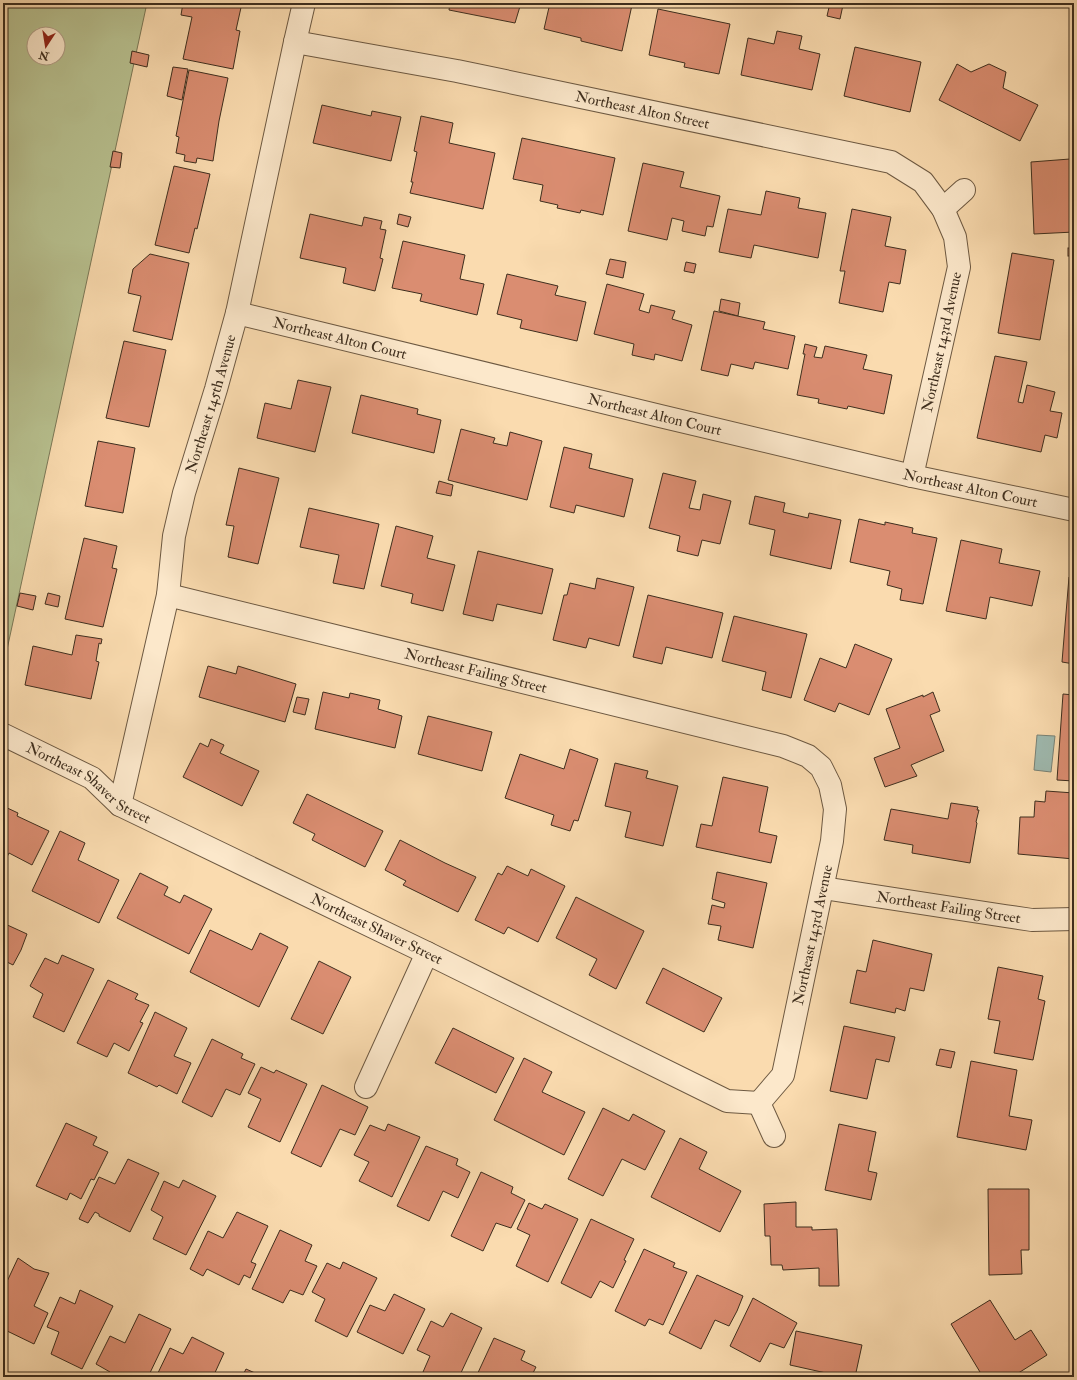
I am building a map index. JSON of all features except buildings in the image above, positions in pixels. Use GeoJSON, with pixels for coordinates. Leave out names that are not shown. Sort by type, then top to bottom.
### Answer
{"type":"FeatureCollection","features":[{"type":"Feature","properties":{"kind":"street","name":"Northeast 145th Avenue"},"geometry":{"type":"LineString","coordinates":[[120,804],[168,596],[174,536],[184,493],[216,389],[237,313],[304,3]]}},
{"type":"Feature","properties":{"kind":"street","name":"Northeast Alton Street"},"geometry":{"type":"LineString","coordinates":[[295,42],[458,71],[891,162],[924,182],[943,209]]}},
{"type":"Feature","properties":{"kind":"street"},"geometry":{"type":"LineString","coordinates":[[943,209],[964,190]]}},
{"type":"Feature","properties":{"kind":"street","name":"Northeast 143rd Avenue"},"geometry":{"type":"LineString","coordinates":[[912,476],[959,267],[955,237],[943,209]]}},
{"type":"Feature","properties":{"kind":"street","name":"Northeast Alton Court"},"geometry":{"type":"LineString","coordinates":[[237,313],[912,476],[1074,510]]}},
{"type":"Feature","properties":{"kind":"street","name":"Northeast Failing Street"},"geometry":{"type":"LineString","coordinates":[[168,596],[783,746]]}},
{"type":"Feature","properties":{"kind":"street","name":"Northeast Shaver Street"},"geometry":{"type":"LineString","coordinates":[[4,735],[92,778],[120,804],[727,1101],[759,1103]]}},
{"type":"Feature","properties":{"kind":"street","name":"Northeast 143rd Avenue"},"geometry":{"type":"LineString","coordinates":[[759,1103],[783,1075],[823,888],[832,841],[835,809],[830,785],[821,766],[808,756],[783,746]]}},
{"type":"Feature","properties":{"kind":"street","name":"Northeast Failing Street"},"geometry":{"type":"LineString","coordinates":[[823,888],[1032,920],[1074,919]]}},
{"type":"Feature","properties":{"kind":"street"},"geometry":{"type":"LineString","coordinates":[[366,1087],[427,953]]}},
{"type":"Feature","properties":{"kind":"street"},"geometry":{"type":"LineString","coordinates":[[759,1103],[774,1136]]}},
{"type":"Feature","properties":{"kind":"green space"},"geometry":{"type":"Polygon","coordinates":[[[3,3],[147,3],[3,668],[3,3]]]}},
{"type":"Feature","properties":{"kind":"shaded area"},"geometry":{"type":"Polygon","coordinates":[[[1037,735],[1055,736],[1051,772],[1034,770],[1037,735]]]}}]}
